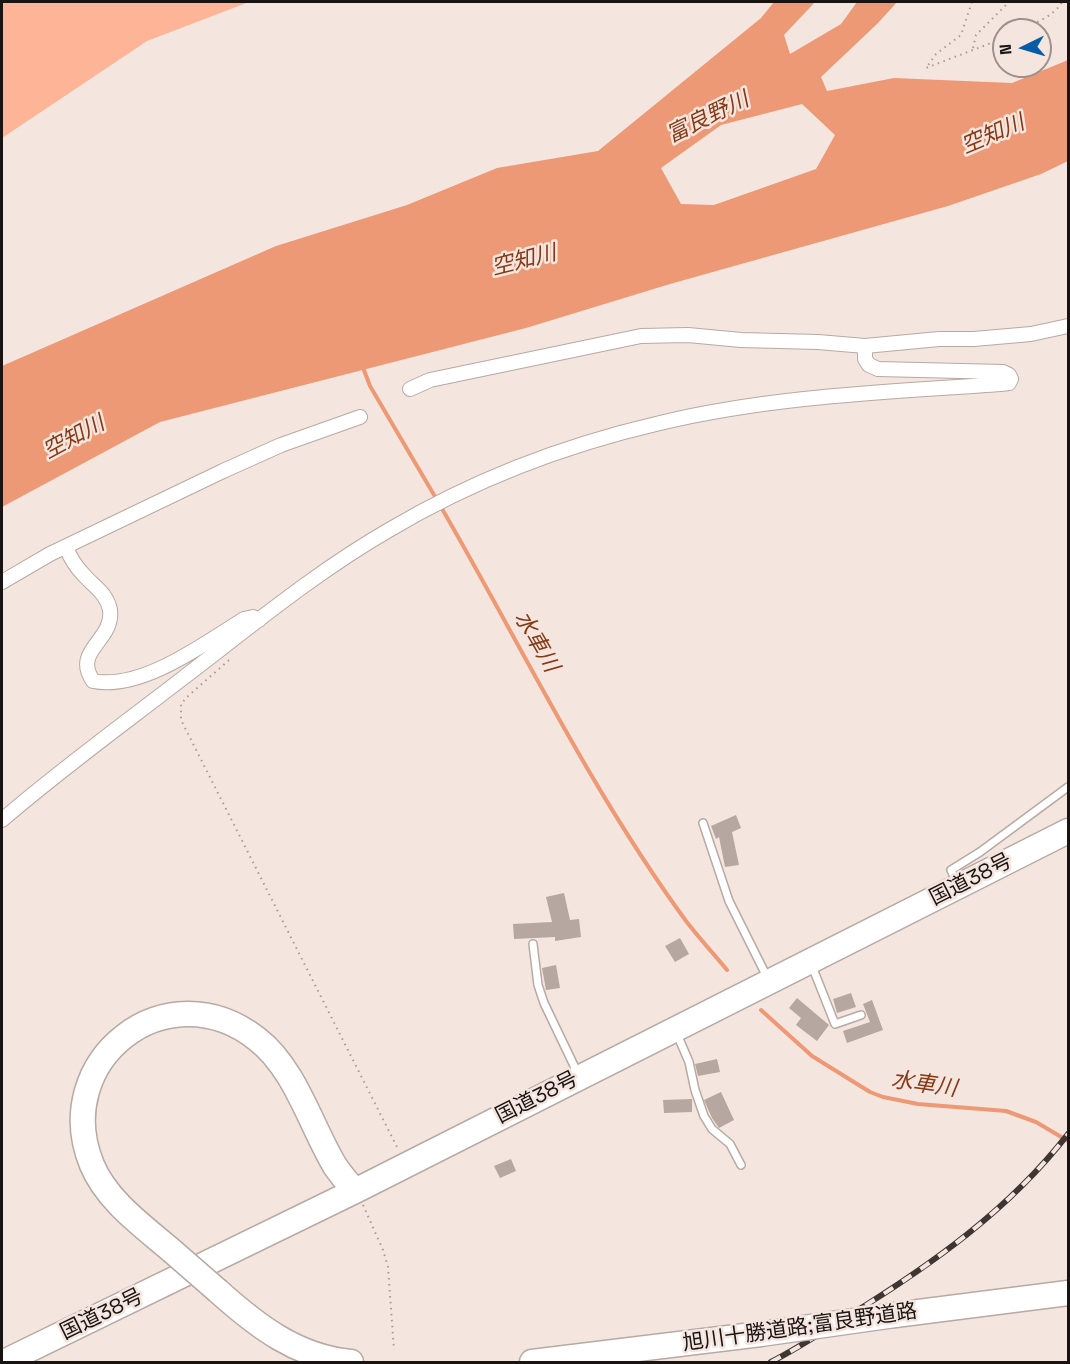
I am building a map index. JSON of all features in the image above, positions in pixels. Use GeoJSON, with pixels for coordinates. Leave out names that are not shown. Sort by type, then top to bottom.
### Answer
{"type":"FeatureCollection","features":[{"type":"Feature","properties":{"kind":"highway","name":"国道38号"},"geometry":{"type":"LineString","coordinates":[[4,1362],[355,1191],[1068,831]]}},
{"type":"Feature","properties":{"kind":"highway"},"geometry":{"type":"LineString","coordinates":[[351,1362],[307,1353],[288,1344],[254,1321],[126,1211],[101,1183],[89,1158],[83,1131],[85,1098],[98,1065],[122,1037],[152,1020],[184,1014],[203,1014],[221,1018],[240,1027],[259,1040],[275,1058],[289,1079],[336,1167],[355,1191]]}},
{"type":"Feature","properties":{"kind":"highway","name":"旭川十勝道路;富良野道路"},"geometry":{"type":"LineString","coordinates":[[643,1362],[762,1340],[1068,1293]]}},
{"type":"Feature","properties":{"kind":"highway","name":"旭川十勝道路;富良野道路"},"geometry":{"type":"LineString","coordinates":[[896,1321],[1068,1306]]}},
{"type":"Feature","properties":{"kind":"highway","name":"旭川十勝道路;富良野道路"},"geometry":{"type":"LineString","coordinates":[[532,1362],[762,1340]]}},
{"type":"Feature","properties":{"kind":"street"},"geometry":{"type":"LineString","coordinates":[[410,389],[430,380],[640,336],[678,335],[865,346],[939,339],[1014,336],[1049,332],[1068,326]]}},
{"type":"Feature","properties":{"kind":"street"},"geometry":{"type":"LineString","coordinates":[[2,820],[79,757],[259,620],[355,552],[423,511],[494,477],[529,462],[577,446],[699,414],[775,402],[1001,384],[1009,383],[1011,379],[1003,372],[878,369],[869,365],[865,359],[865,346]]}},
{"type":"Feature","properties":{"kind":"street"},"geometry":{"type":"LineString","coordinates":[[2,582],[66,547],[281,445],[360,417]]}},
{"type":"Feature","properties":{"kind":"street"},"geometry":{"type":"LineString","coordinates":[[66,547],[71,559],[83,574],[102,592],[110,610],[109,623],[86,661],[87,672],[93,681],[106,683],[129,681],[154,672],[244,619],[253,617],[259,620]]}},
{"type":"Feature","properties":{"kind":"lane"},"geometry":{"type":"LineString","coordinates":[[958,886],[951,870],[980,852],[1068,787]]}},
{"type":"Feature","properties":{"kind":"lane"},"geometry":{"type":"LineString","coordinates":[[702,823],[729,901],[769,981]]}},
{"type":"Feature","properties":{"kind":"lane"},"geometry":{"type":"LineString","coordinates":[[533,944],[538,985],[544,1003],[579,1076]]}},
{"type":"Feature","properties":{"kind":"lane"},"geometry":{"type":"LineString","coordinates":[[809,961],[836,1024],[861,1015]]}},
{"type":"Feature","properties":{"kind":"lane"},"geometry":{"type":"LineString","coordinates":[[675,1029],[689,1062],[704,1116],[712,1129],[730,1144],[741,1165]]}},
{"type":"Feature","properties":{"kind":"path"},"geometry":{"type":"LineString","coordinates":[[972,2],[961,35],[936,54],[926,68],[992,42]]}},
{"type":"Feature","properties":{"kind":"path"},"geometry":{"type":"LineString","coordinates":[[972,49],[976,35],[1009,2]]}},
{"type":"Feature","properties":{"kind":"path"},"geometry":{"type":"LineString","coordinates":[[1044,18],[1062,2]]}},
{"type":"Feature","properties":{"kind":"path"},"geometry":{"type":"LineString","coordinates":[[229,660],[181,704],[181,720],[374,1104],[407,1164]]}},
{"type":"Feature","properties":{"kind":"path"},"geometry":{"type":"LineString","coordinates":[[355,1191],[383,1250],[388,1267],[394,1350]]}},
{"type":"Feature","properties":{"kind":"shaded area"},"geometry":{"type":"Polygon","coordinates":[[[2,2],[249,2],[147,41],[2,138],[2,2]]]}},
{"type":"Feature","properties":{"kind":"water"},"geometry":{"type":"Polygon","coordinates":[[[774,2],[815,2],[784,35],[790,54],[841,24],[857,2],[897,2],[821,77],[827,91],[894,78],[1012,83],[1024,78],[1052,78],[1052,67],[1068,60],[1068,161],[1041,174],[948,206],[670,284],[526,328],[160,422],[2,507],[2,366],[276,246],[407,205],[497,168],[598,151],[761,18],[774,2]],[[802,104],[721,125],[661,168],[681,204],[714,205],[816,169],[835,135],[802,104]]]}},
{"type":"Feature","properties":{"kind":"building"},"geometry":{"type":"Polygon","coordinates":[[[736,815],[741,828],[732,832],[739,865],[725,867],[719,837],[716,839],[711,826],[736,815]]]}},
{"type":"Feature","properties":{"kind":"building"},"geometry":{"type":"Polygon","coordinates":[[[564,893],[570,920],[579,919],[581,937],[555,941],[555,937],[514,939],[513,924],[552,922],[546,897],[564,893]]]}},
{"type":"Feature","properties":{"kind":"building"},"geometry":{"type":"Polygon","coordinates":[[[680,938],[689,954],[675,962],[665,946],[680,938]]]}},
{"type":"Feature","properties":{"kind":"building"},"geometry":{"type":"Polygon","coordinates":[[[556,965],[560,988],[546,990],[542,968],[556,965]]]}},
{"type":"Feature","properties":{"kind":"building"},"geometry":{"type":"Polygon","coordinates":[[[851,993],[856,1007],[837,1013],[833,999],[851,993]]]}},
{"type":"Feature","properties":{"kind":"building"},"geometry":{"type":"Polygon","coordinates":[[[797,998],[829,1025],[817,1041],[796,1025],[801,1018],[789,1008],[797,998]]]}},
{"type":"Feature","properties":{"kind":"building"},"geometry":{"type":"Polygon","coordinates":[[[872,1000],[883,1030],[847,1043],[843,1031],[870,1022],[863,1004],[872,1000]]]}},
{"type":"Feature","properties":{"kind":"building"},"geometry":{"type":"Polygon","coordinates":[[[717,1059],[720,1072],[698,1076],[695,1064],[717,1059]]]}},
{"type":"Feature","properties":{"kind":"building"},"geometry":{"type":"Polygon","coordinates":[[[721,1092],[734,1120],[719,1128],[704,1100],[721,1092]]]}},
{"type":"Feature","properties":{"kind":"building"},"geometry":{"type":"Polygon","coordinates":[[[692,1099],[692,1112],[664,1113],[663,1100],[692,1099]]]}},
{"type":"Feature","properties":{"kind":"building"},"geometry":{"type":"Polygon","coordinates":[[[511,1159],[516,1171],[500,1178],[494,1166],[511,1159]]]}},
{"type":"Feature","properties":{"kind":"waterway","name":"水車川"},"geometry":{"type":"LineString","coordinates":[[362,365],[370,386],[437,500]]}},
{"type":"Feature","properties":{"kind":"waterway","name":"水車川"},"geometry":{"type":"LineString","coordinates":[[441,507],[619,821],[651,872],[686,921],[727,970]]}},
{"type":"Feature","properties":{"kind":"waterway","name":"水車川"},"geometry":{"type":"LineString","coordinates":[[761,1010],[812,1056],[870,1092],[918,1104],[1006,1111],[1036,1122],[1068,1141]]}},
{"type":"Feature","properties":{"kind":"railway"},"geometry":{"type":"LineString","coordinates":[[771,1362],[880,1296],[939,1256],[1020,1187],[1068,1134]]}},
{"type":"Feature","properties":{"kind":"water label","name":"富良野川"},"geometry":{"type":"Point","coordinates":[708,118]}},
{"type":"Feature","properties":{"kind":"water label","name":"空知川"},"geometry":{"type":"Point","coordinates":[993,135]}},
{"type":"Feature","properties":{"kind":"water label","name":"空知川"},"geometry":{"type":"Point","coordinates":[524,261]}},
{"type":"Feature","properties":{"kind":"water label","name":"空知川"},"geometry":{"type":"Point","coordinates":[74,438]}}]}
